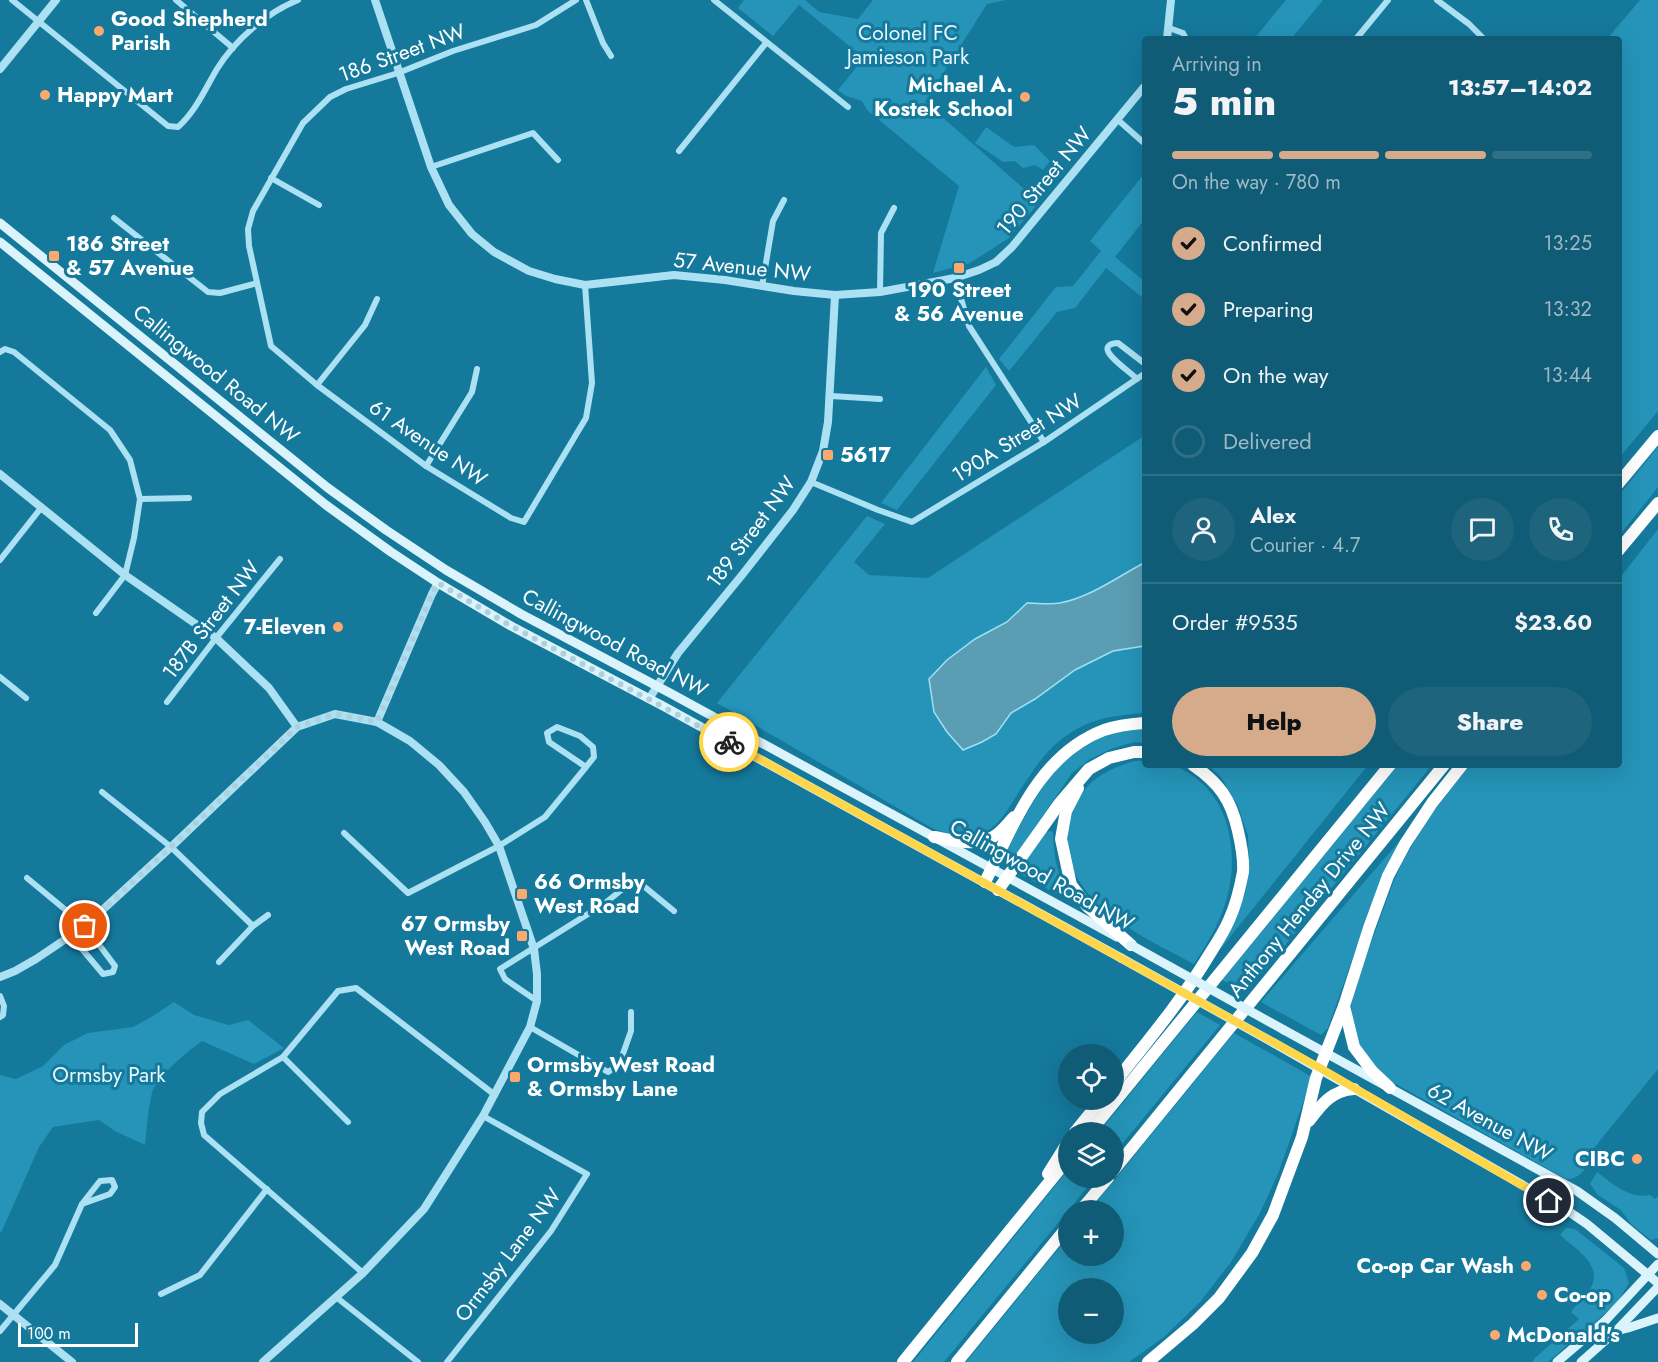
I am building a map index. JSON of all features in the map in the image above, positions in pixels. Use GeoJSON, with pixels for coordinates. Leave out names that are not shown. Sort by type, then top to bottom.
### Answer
{"type":"FeatureCollection","features":[{"type":"Feature","properties":{"kind":"highway"},"geometry":{"type":"LineString","coordinates":[[1622,479],[1658,436]]}},
{"type":"Feature","properties":{"kind":"highway"},"geometry":{"type":"LineString","coordinates":[[1622,546],[1658,503]]}},
{"type":"Feature","properties":{"kind":"highway"},"geometry":{"type":"LineString","coordinates":[[985,882],[1019,812],[1038,781],[1054,763],[1083,741],[1104,730],[1142,723]]}},
{"type":"Feature","properties":{"kind":"highway"},"geometry":{"type":"LineString","coordinates":[[998,890],[1059,804],[1089,769],[1109,758],[1142,752]]}},
{"type":"Feature","properties":{"kind":"highway"},"geometry":{"type":"LineString","coordinates":[[1124,1071],[1198,974],[1229,920],[1238,894],[1243,869],[1236,821],[1226,795],[1211,778],[1197,768]]}},
{"type":"Feature","properties":{"kind":"highway","name":"Anthony Henday Drive NW"},"geometry":{"type":"LineString","coordinates":[[1098,1122],[1388,768]]}},
{"type":"Feature","properties":{"kind":"highway","name":"Anthony Henday Drive NW"},"geometry":{"type":"LineString","coordinates":[[1124,1158],[1442,768]]}},
{"type":"Feature","properties":{"kind":"highway"},"geometry":{"type":"LineString","coordinates":[[1148,1362],[1219,1298],[1252,1253],[1273,1215],[1306,1124],[1320,1068],[1344,1006],[1388,876],[1405,844],[1432,803],[1460,768]]}},
{"type":"Feature","properties":{"kind":"highway"},"geometry":{"type":"LineString","coordinates":[[1089,769],[1066,811],[1061,839],[1064,859],[1071,885],[1088,907],[1131,945]]}},
{"type":"Feature","properties":{"kind":"highway"},"geometry":{"type":"LineString","coordinates":[[934,837],[977,843],[994,836],[1019,812]]}},
{"type":"Feature","properties":{"kind":"highway"},"geometry":{"type":"LineString","coordinates":[[1344,1006],[1354,1047],[1372,1071],[1390,1088]]}},
{"type":"Feature","properties":{"kind":"highway"},"geometry":{"type":"LineString","coordinates":[[1306,1124],[1326,1100],[1338,1092],[1354,1089]]}},
{"type":"Feature","properties":{"kind":"highway"},"geometry":{"type":"LineString","coordinates":[[1083,1122],[1093,1110]]}},
{"type":"Feature","properties":{"kind":"highway"},"geometry":{"type":"LineString","coordinates":[[1027,1209],[1058,1158]]}},
{"type":"Feature","properties":{"kind":"highway"},"geometry":{"type":"LineString","coordinates":[[903,1362],[1058,1171]]}},
{"type":"Feature","properties":{"kind":"highway"},"geometry":{"type":"LineString","coordinates":[[1089,1200],[1100,1188]]}},
{"type":"Feature","properties":{"kind":"highway"},"geometry":{"type":"LineString","coordinates":[[957,1362],[1058,1238]]}},
{"type":"Feature","properties":{"kind":"main road","name":"Callingwood Road NW"},"geometry":{"type":"LineString","coordinates":[[0,223],[328,488],[446,570],[521,614],[1007,876],[1326,1052]]}},
{"type":"Feature","properties":{"kind":"main road","name":"Callingwood Road NW"},"geometry":{"type":"LineString","coordinates":[[0,242],[326,505],[438,583],[511,626],[650,699],[985,882]]}},
{"type":"Feature","properties":{"kind":"main road","name":"62 Avenue NW"},"geometry":{"type":"LineString","coordinates":[[985,882],[1274,1042],[1568,1211],[1653,1275],[1658,1285]]}},
{"type":"Feature","properties":{"kind":"main road","name":"62 Avenue NW"},"geometry":{"type":"LineString","coordinates":[[1326,1052],[1577,1191],[1615,1218],[1658,1254]]}},
{"type":"Feature","properties":{"kind":"main road"},"geometry":{"type":"LineString","coordinates":[[1557,1362],[1605,1321],[1653,1275],[1658,1264]]}},
{"type":"Feature","properties":{"kind":"main road"},"geometry":{"type":"LineString","coordinates":[[1581,1362],[1616,1330],[1658,1285]]}},
{"type":"Feature","properties":{"kind":"main road"},"geometry":{"type":"LineString","coordinates":[[1616,1330],[1658,1318]]}},
{"type":"Feature","properties":{"kind":"street"},"geometry":{"type":"LineString","coordinates":[[12,0],[168,126],[178,127],[189,117],[219,66],[233,48],[276,10],[298,0]]}},
{"type":"Feature","properties":{"kind":"street"},"geometry":{"type":"LineString","coordinates":[[0,69],[56,0]]}},
{"type":"Feature","properties":{"kind":"street"},"geometry":{"type":"LineString","coordinates":[[176,0],[233,48]]}},
{"type":"Feature","properties":{"kind":"street","name":"57 Avenue NW"},"geometry":{"type":"LineString","coordinates":[[375,0],[431,167],[449,205],[472,234],[494,252],[529,271],[585,285],[674,275],[835,295],[880,292],[955,278]]}},
{"type":"Feature","properties":{"kind":"street","name":"186 Street NW"},"geometry":{"type":"LineString","coordinates":[[257,283],[249,246],[248,229],[253,211],[303,123],[330,97],[346,89],[398,73],[453,51],[536,25],[576,0]]}},
{"type":"Feature","properties":{"kind":"street"},"geometry":{"type":"LineString","coordinates":[[586,0],[603,43],[611,56]]}},
{"type":"Feature","properties":{"kind":"street"},"geometry":{"type":"LineString","coordinates":[[714,0],[848,107]]}},
{"type":"Feature","properties":{"kind":"street"},"geometry":{"type":"LineString","coordinates":[[1168,36],[1171,0]]}},
{"type":"Feature","properties":{"kind":"street"},"geometry":{"type":"LineString","coordinates":[[1358,36],[1388,0]]}},
{"type":"Feature","properties":{"kind":"street"},"geometry":{"type":"LineString","coordinates":[[1437,0],[1481,36]]}},
{"type":"Feature","properties":{"kind":"street"},"geometry":{"type":"LineString","coordinates":[[1169,28],[1184,33],[1185,36]]}},
{"type":"Feature","properties":{"kind":"street"},"geometry":{"type":"LineString","coordinates":[[679,151],[766,43]]}},
{"type":"Feature","properties":{"kind":"street","name":"190 Street NW"},"geometry":{"type":"LineString","coordinates":[[955,278],[979,270],[996,261],[1012,247],[1142,90]]}},
{"type":"Feature","properties":{"kind":"street"},"geometry":{"type":"LineString","coordinates":[[1118,120],[1142,141]]}},
{"type":"Feature","properties":{"kind":"street"},"geometry":{"type":"LineString","coordinates":[[431,167],[533,133],[558,160]]}},
{"type":"Feature","properties":{"kind":"street"},"geometry":{"type":"LineString","coordinates":[[271,178],[319,205]]}},
{"type":"Feature","properties":{"kind":"street"},"geometry":{"type":"LineString","coordinates":[[762,286],[773,221],[784,200]]}},
{"type":"Feature","properties":{"kind":"street"},"geometry":{"type":"LineString","coordinates":[[880,292],[881,233],[894,208]]}},
{"type":"Feature","properties":{"kind":"street"},"geometry":{"type":"LineString","coordinates":[[114,218],[208,292],[220,293],[257,283]]}},
{"type":"Feature","properties":{"kind":"street"},"geometry":{"type":"LineString","coordinates":[[955,278],[969,326],[1044,442]]}},
{"type":"Feature","properties":{"kind":"street","name":"61 Avenue NW"},"geometry":{"type":"LineString","coordinates":[[257,283],[271,345],[317,385],[426,466],[511,518],[524,522],[586,418],[592,383],[585,285]]}},
{"type":"Feature","properties":{"kind":"street","name":"189 Street NW"},"geometry":{"type":"LineString","coordinates":[[650,699],[678,653],[793,510],[812,482],[823,452],[828,422],[835,295]]}},
{"type":"Feature","properties":{"kind":"street"},"geometry":{"type":"LineString","coordinates":[[317,385],[365,325],[377,298]]}},
{"type":"Feature","properties":{"kind":"street"},"geometry":{"type":"LineString","coordinates":[[1137,379],[1110,356],[1108,346],[1118,342],[1142,361]]}},
{"type":"Feature","properties":{"kind":"street"},"geometry":{"type":"LineString","coordinates":[[3,350],[14,352],[110,430],[130,459],[140,499],[134,538],[125,575],[96,614]]}},
{"type":"Feature","properties":{"kind":"street"},"geometry":{"type":"LineString","coordinates":[[426,466],[472,392],[477,369]]}},
{"type":"Feature","properties":{"kind":"street","name":"190A Street NW"},"geometry":{"type":"LineString","coordinates":[[812,482],[912,522],[1044,442],[1142,375]]}},
{"type":"Feature","properties":{"kind":"street"},"geometry":{"type":"LineString","coordinates":[[831,396],[880,399]]}},
{"type":"Feature","properties":{"kind":"street"},"geometry":{"type":"LineString","coordinates":[[0,474],[125,575],[216,639],[269,688],[297,727]]}},
{"type":"Feature","properties":{"kind":"street"},"geometry":{"type":"LineString","coordinates":[[140,499],[189,498]]}},
{"type":"Feature","properties":{"kind":"street"},"geometry":{"type":"LineString","coordinates":[[0,560],[41,507]]}},
{"type":"Feature","properties":{"kind":"street","name":"187B Street NW"},"geometry":{"type":"LineString","coordinates":[[167,702],[280,559]]}},
{"type":"Feature","properties":{"kind":"street"},"geometry":{"type":"LineString","coordinates":[[377,722],[432,594],[446,570]]}},
{"type":"Feature","properties":{"kind":"street"},"geometry":{"type":"LineString","coordinates":[[0,677],[26,698]]}},
{"type":"Feature","properties":{"kind":"street"},"geometry":{"type":"LineString","coordinates":[[0,977],[22,967],[85,926],[297,727],[335,714],[377,722],[410,741],[439,765],[464,792],[485,822],[499,846],[534,949],[537,1001],[530,1027],[483,1116],[424,1209],[363,1273],[263,1362]]}},
{"type":"Feature","properties":{"kind":"street"},"geometry":{"type":"LineString","coordinates":[[344,833],[408,893],[499,846],[544,817],[586,767],[594,757],[593,747],[580,735],[556,727],[547,733],[549,742],[586,767]]}},
{"type":"Feature","properties":{"kind":"street"},"geometry":{"type":"LineString","coordinates":[[102,792],[171,847],[253,926]]}},
{"type":"Feature","properties":{"kind":"street"},"geometry":{"type":"LineString","coordinates":[[27,878],[85,926],[116,966],[113,972],[103,974],[71,936]]}},
{"type":"Feature","properties":{"kind":"street"},"geometry":{"type":"LineString","coordinates":[[537,1001],[505,979],[500,969],[604,904],[635,879],[674,911]]}},
{"type":"Feature","properties":{"kind":"street"},"geometry":{"type":"LineString","coordinates":[[219,962],[253,926],[268,915]]}},
{"type":"Feature","properties":{"kind":"street"},"geometry":{"type":"LineString","coordinates":[[363,1273],[204,1135],[201,1123],[202,1112],[220,1094],[283,1057],[338,991],[356,988],[495,1095]]}},
{"type":"Feature","properties":{"kind":"street"},"geometry":{"type":"LineString","coordinates":[[0,996],[4,1006],[3,1015],[0,1017]]}},
{"type":"Feature","properties":{"kind":"street"},"geometry":{"type":"LineString","coordinates":[[530,1027],[608,1072],[620,1065],[631,1031],[631,1012]]}},
{"type":"Feature","properties":{"kind":"street"},"geometry":{"type":"LineString","coordinates":[[283,1057],[348,1122]]}},
{"type":"Feature","properties":{"kind":"street","name":"Ormsby Lane NW"},"geometry":{"type":"LineString","coordinates":[[447,1362],[551,1231],[587,1174],[483,1116]]}},
{"type":"Feature","properties":{"kind":"street"},"geometry":{"type":"LineString","coordinates":[[0,1331],[55,1265],[82,1204],[100,1181],[112,1180],[115,1187],[110,1194],[82,1204]]}},
{"type":"Feature","properties":{"kind":"street"},"geometry":{"type":"LineString","coordinates":[[161,1294],[200,1275],[267,1189]]}},
{"type":"Feature","properties":{"kind":"street"},"geometry":{"type":"LineString","coordinates":[[336,1297],[418,1362]]}},
{"type":"Feature","properties":{"kind":"street"},"geometry":{"type":"LineString","coordinates":[[0,1304],[72,1362]]}},
{"type":"Feature","properties":{"kind":"green space","name":"Colonel FC Jamieson Park"},"geometry":{"type":"Polygon","coordinates":[[[744,0],[805,0],[819,12],[858,19],[873,0],[1006,0],[987,4],[925,102],[1039,202],[1009,238],[970,263],[933,273],[959,186],[867,110],[862,101],[846,96],[838,90],[864,58],[799,5],[773,36],[738,8],[744,0]]]}},
{"type":"Feature","properties":{"kind":"green space"},"geometry":{"type":"Polygon","coordinates":[[[1286,0],[1323,0],[1293,36],[1256,36],[1286,0]]]}},
{"type":"Feature","properties":{"kind":"green space"},"geometry":{"type":"Polygon","coordinates":[[[1640,0],[1658,0],[1658,411],[1622,454],[1622,36],[1610,36],[1640,0]]]}},
{"type":"Feature","properties":{"kind":"green space"},"geometry":{"type":"Polygon","coordinates":[[[986,127],[1014,147],[1034,145],[1050,161],[1043,170],[1035,165],[1023,168],[1015,161],[1003,162],[975,143],[986,127]]]}},
{"type":"Feature","properties":{"kind":"green space"},"geometry":{"type":"Polygon","coordinates":[[[1142,176],[1142,223],[1115,257],[1142,279],[1142,297],[1106,268],[1075,308],[1057,312],[1009,371],[999,359],[1056,287],[1073,286],[1101,251],[1090,241],[1142,176]]]}},
{"type":"Feature","properties":{"kind":"green space"},"geometry":{"type":"Polygon","coordinates":[[[986,367],[996,385],[897,510],[881,503],[986,367]]]}},
{"type":"Feature","properties":{"kind":"green space"},"geometry":{"type":"Polygon","coordinates":[[[1142,437],[1142,564],[1093,591],[1071,600],[1052,604],[1027,603],[1007,622],[975,639],[947,660],[929,679],[934,712],[963,750],[996,734],[1011,713],[1075,670],[1113,651],[1142,646],[1142,713],[1091,722],[1062,739],[1038,764],[1008,810],[994,826],[975,836],[959,837],[932,828],[717,703],[867,516],[885,524],[854,562],[869,575],[928,578],[1142,437]]]}},
{"type":"Feature","properties":{"kind":"green space"},"geometry":{"type":"Polygon","coordinates":[[[1658,447],[1658,487],[1622,532],[1622,491],[1658,447]]]}},
{"type":"Feature","properties":{"kind":"green space"},"geometry":{"type":"Polygon","coordinates":[[[1658,529],[1658,1069],[1590,1153],[1594,1157],[1585,1169],[1579,1175],[1566,1179],[1389,1080],[1374,1068],[1360,1048],[1352,1021],[1351,998],[1404,859],[1430,816],[1468,768],[1622,768],[1622,575],[1658,529]]]}},
{"type":"Feature","properties":{"kind":"green space"},"geometry":{"type":"Polygon","coordinates":[[[1142,729],[1142,743],[1135,742],[1113,748],[1090,759],[1072,773],[1012,861],[1008,864],[1003,862],[1028,811],[1056,771],[1072,754],[1092,741],[1116,733],[1142,729]]]}},
{"type":"Feature","properties":{"kind":"green space"},"geometry":{"type":"Polygon","coordinates":[[[1134,761],[1142,761],[1142,768],[1181,769],[1206,787],[1223,814],[1228,829],[1232,861],[1228,894],[1214,930],[1194,964],[1136,933],[1117,920],[1085,890],[1074,871],[1067,842],[1070,815],[1088,786],[1112,769],[1134,761]]]}},
{"type":"Feature","properties":{"kind":"green space"},"geometry":{"type":"Polygon","coordinates":[[[1211,768],[1366,768],[1222,947],[1246,891],[1249,862],[1248,836],[1238,806],[1221,777],[1211,768]]]}},
{"type":"Feature","properties":{"kind":"green space"},"geometry":{"type":"Polygon","coordinates":[[[1396,768],[1430,768],[1246,993],[1222,980],[1396,768]]]}},
{"type":"Feature","properties":{"kind":"green space"},"geometry":{"type":"Polygon","coordinates":[[[1416,822],[1371,906],[1328,1028],[1321,1035],[1261,1002],[1416,822]]]}},
{"type":"Feature","properties":{"kind":"green space"},"geometry":{"type":"Polygon","coordinates":[[[1051,831],[1062,881],[1079,906],[1020,874],[1020,869],[1046,832],[1051,831]]]}},
{"type":"Feature","properties":{"kind":"green space","name":"Ormsby Park"},"geometry":{"type":"Polygon","coordinates":[[[174,1002],[194,1015],[229,1025],[248,1020],[284,1048],[254,1064],[202,1041],[173,1065],[155,1087],[152,1093],[145,1145],[115,1131],[99,1120],[53,1127],[39,1147],[1,1233],[0,1075],[16,1079],[43,1066],[64,1045],[88,1033],[133,1027],[174,1002]]]}},
{"type":"Feature","properties":{"kind":"green space"},"geometry":{"type":"Polygon","coordinates":[[[1197,1012],[1220,1025],[1124,1142],[1124,1122],[1107,1122],[1117,1110],[1124,1110],[1124,1101],[1197,1012]]]}},
{"type":"Feature","properties":{"kind":"green space"},"geometry":{"type":"Polygon","coordinates":[[[1234,1033],[1312,1077],[1278,1174],[1260,1213],[1231,1262],[1200,1302],[1164,1337],[1129,1362],[966,1362],[1058,1249],[1058,1266],[1124,1266],[1124,1200],[1098,1200],[1108,1188],[1124,1188],[1124,1168],[1234,1033]]]}},
{"type":"Feature","properties":{"kind":"green space"},"geometry":{"type":"Polygon","coordinates":[[[1597,1172],[1628,1193],[1650,1195],[1655,1199],[1658,1196],[1658,1238],[1651,1240],[1631,1224],[1621,1210],[1598,1195],[1590,1184],[1597,1172]]]}},
{"type":"Feature","properties":{"kind":"green space"},"geometry":{"type":"Polygon","coordinates":[[[1058,1182],[1058,1188],[1087,1188],[1077,1200],[1058,1200],[1058,1223],[944,1362],[913,1362],[1058,1182]]]}},
{"type":"Feature","properties":{"kind":"green space"},"geometry":{"type":"Polygon","coordinates":[[[1566,1228],[1575,1229],[1624,1268],[1629,1283],[1617,1303],[1548,1362],[1532,1362],[1579,1319],[1571,1312],[1588,1292],[1594,1280],[1594,1272],[1586,1258],[1560,1235],[1566,1228]]]}},
{"type":"Feature","properties":{"kind":"shaded area"},"geometry":{"type":"Polygon","coordinates":[[[1142,564],[1142,646],[1113,651],[1075,670],[1011,713],[996,734],[963,750],[934,712],[929,679],[947,660],[975,639],[1007,622],[1027,603],[1060,603],[1093,591],[1142,564]]]}},
{"type":"Feature","properties":{"kind":"way so far"},"geometry":{"type":"LineString","coordinates":[[85,926],[297,727],[335,714],[377,722],[438,583],[511,626],[729,742]]}},
{"type":"Feature","properties":{"kind":"place","name":"Good Shepherd Parish"},"geometry":{"type":"Point","coordinates":[99,31]}},
{"type":"Feature","properties":{"kind":"place","name":"Happy Mart"},"geometry":{"type":"Point","coordinates":[45,95]}},
{"type":"Feature","properties":{"kind":"place","name":"Michael A. Kostek School"},"geometry":{"type":"Point","coordinates":[1025,97]}},
{"type":"Feature","properties":{"kind":"place","name":"186 Street & 57 Avenue"},"geometry":{"type":"Point","coordinates":[54,256]}},
{"type":"Feature","properties":{"kind":"place","name":"190 Street & 56 Avenue"},"geometry":{"type":"Point","coordinates":[959,268]}},
{"type":"Feature","properties":{"kind":"place","name":"5617"},"geometry":{"type":"Point","coordinates":[828,455]}},
{"type":"Feature","properties":{"kind":"place","name":"7-Eleven"},"geometry":{"type":"Point","coordinates":[338,627]}},
{"type":"Feature","properties":{"kind":"place","name":"66 Ormsby West Road"},"geometry":{"type":"Point","coordinates":[522,894]}},
{"type":"Feature","properties":{"kind":"place","name":"67 Ormsby West Road"},"geometry":{"type":"Point","coordinates":[522,936]}},
{"type":"Feature","properties":{"kind":"place","name":"Ormsby West Road & Ormsby Lane"},"geometry":{"type":"Point","coordinates":[515,1077]}},
{"type":"Feature","properties":{"kind":"place","name":"CIBC"},"geometry":{"type":"Point","coordinates":[1637,1159]}},
{"type":"Feature","properties":{"kind":"place","name":"Co-op Car Wash"},"geometry":{"type":"Point","coordinates":[1526,1266]}},
{"type":"Feature","properties":{"kind":"place","name":"Co-op"},"geometry":{"type":"Point","coordinates":[1542,1295]}},
{"type":"Feature","properties":{"kind":"place","name":"McDonald's"},"geometry":{"type":"Point","coordinates":[1495,1335]}},
{"type":"Feature","properties":{"kind":"route"},"geometry":{"type":"LineString","coordinates":[[729,742],[1320,1068],[1549,1201]]}}]}
